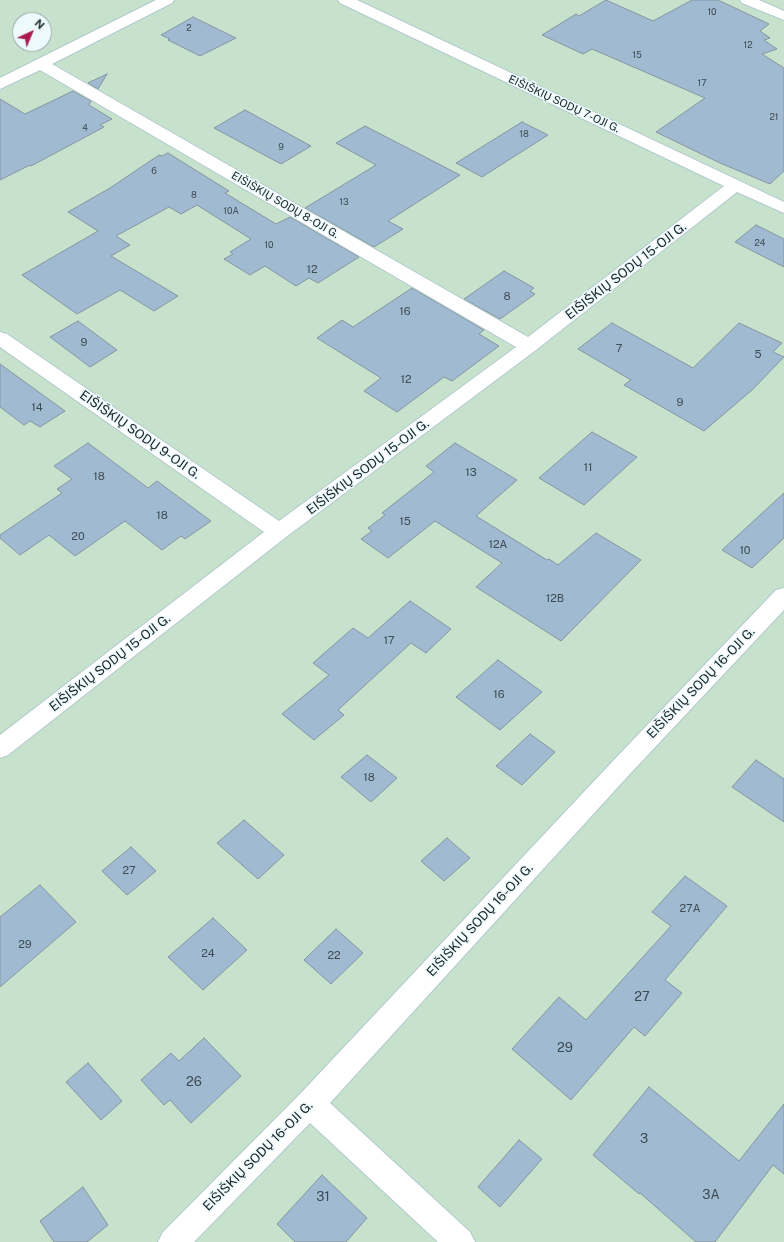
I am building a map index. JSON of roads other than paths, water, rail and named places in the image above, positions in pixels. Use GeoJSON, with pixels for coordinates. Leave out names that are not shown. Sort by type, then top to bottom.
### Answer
{"type":"FeatureCollection","features":[{"type":"Feature","properties":{"kind":"street"},"geometry":{"type":"LineString","coordinates":[[0,84],[167,0]]}},
{"type":"Feature","properties":{"kind":"street","name":"EIŠIŠKIŲ SODŲ 7-OJI G."},"geometry":{"type":"LineString","coordinates":[[345,0],[784,208]]}},
{"type":"Feature","properties":{"kind":"street"},"geometry":{"type":"LineString","coordinates":[[747,0],[784,16]]}},
{"type":"Feature","properties":{"kind":"street","name":"EIŠIŠKIŲ SODŲ 8-OJI G."},"geometry":{"type":"LineString","coordinates":[[41,64],[529,346]]}},
{"type":"Feature","properties":{"kind":"street","name":"EIŠIŠKIŲ SODŲ 15-OJI G."},"geometry":{"type":"LineString","coordinates":[[0,748],[279,532],[529,346],[736,186]]}},
{"type":"Feature","properties":{"kind":"street","name":"EIŠIŠKIŲ SODŲ 9-OJI G."},"geometry":{"type":"LineString","coordinates":[[0,338],[279,532]]}},
{"type":"Feature","properties":{"kind":"street","name":"EIŠIŠKIŲ SODŲ 16-OJI G."},"geometry":{"type":"LineString","coordinates":[[173,1242],[310,1104],[620,769],[784,596]]}},
{"type":"Feature","properties":{"kind":"street"},"geometry":{"type":"LineString","coordinates":[[310,1104],[460,1242]]}}]}
